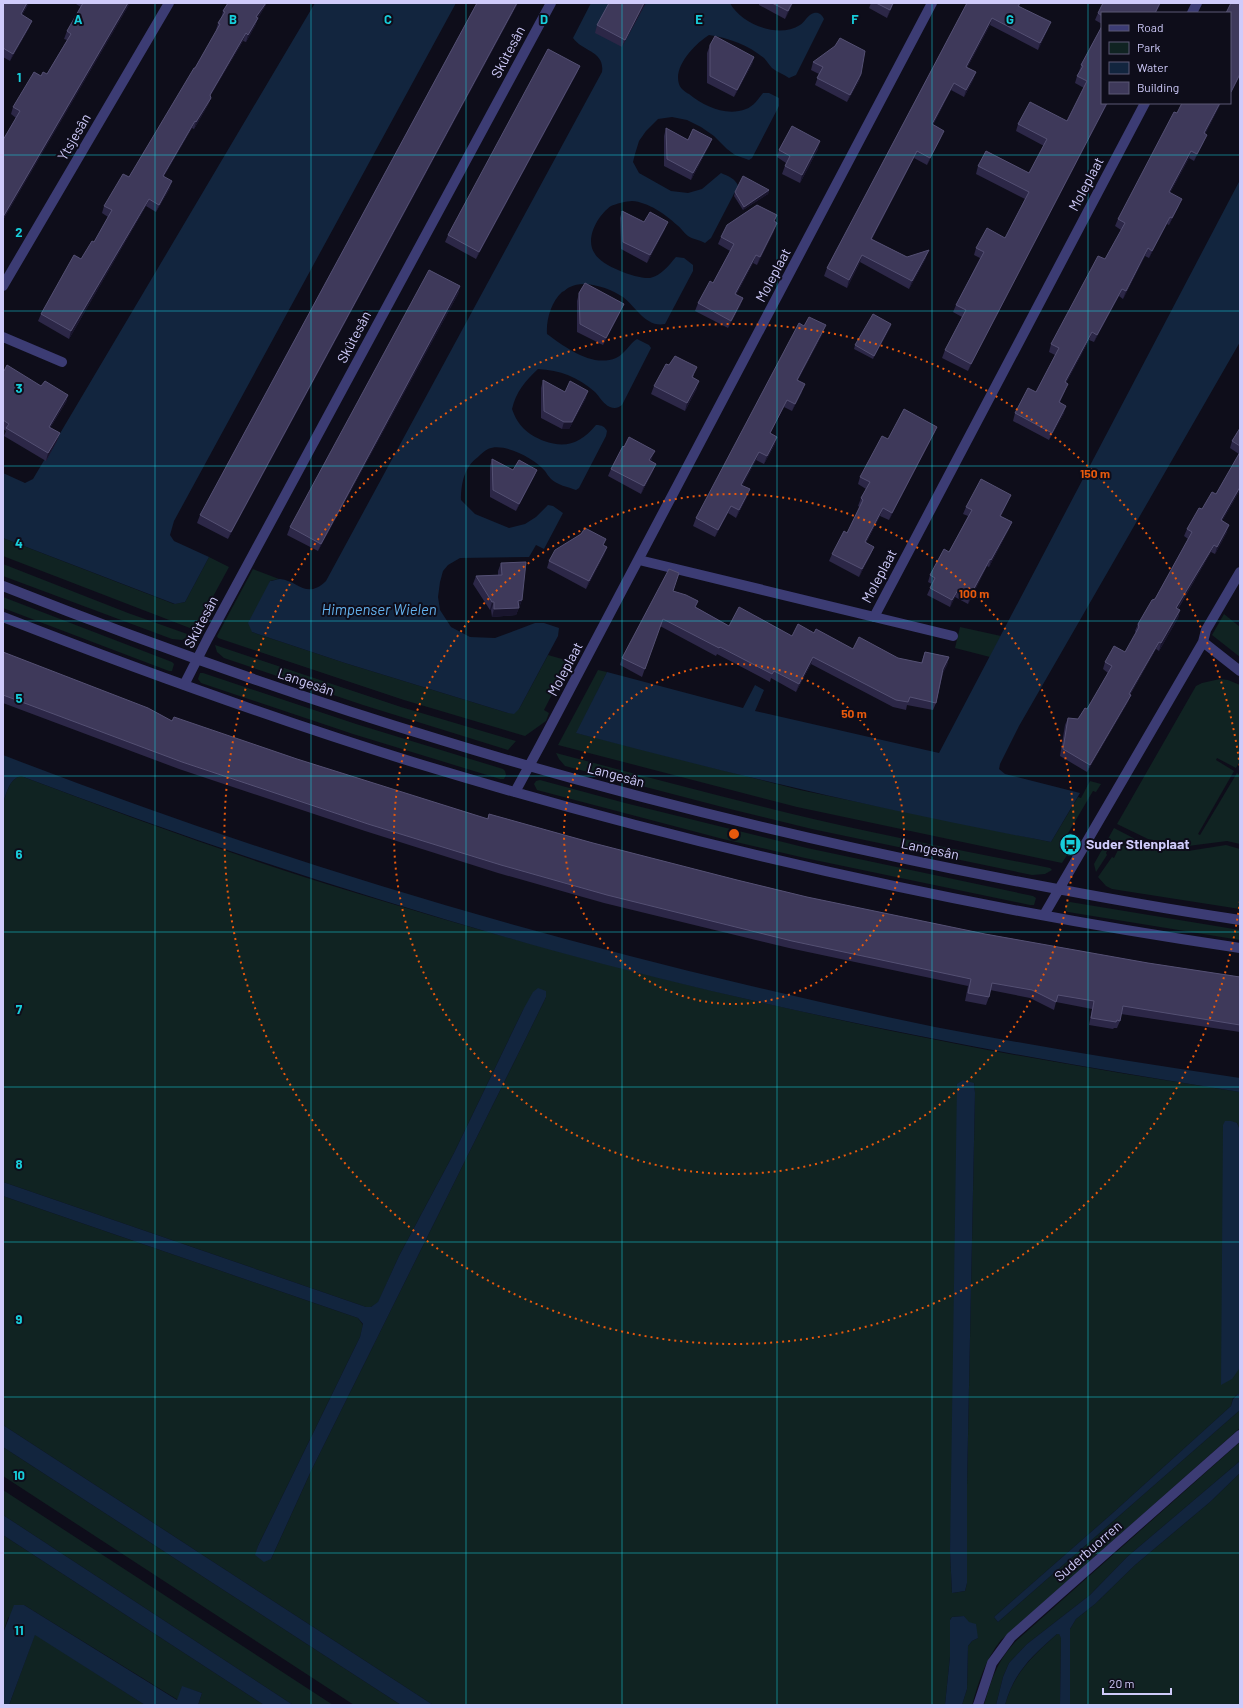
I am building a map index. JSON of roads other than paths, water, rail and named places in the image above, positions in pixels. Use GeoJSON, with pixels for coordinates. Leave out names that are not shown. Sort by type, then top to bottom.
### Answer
{"type":"FeatureCollection","features":[{"type":"Feature","properties":{"kind":"street","name":"Ytsjesân"},"geometry":{"type":"LineString","coordinates":[[3,286],[169,3]]}},
{"type":"Feature","properties":{"kind":"street","name":"Skûtesân"},"geometry":{"type":"LineString","coordinates":[[184,685],[551,3]]}},
{"type":"Feature","properties":{"kind":"street","name":"Moleplaat"},"geometry":{"type":"LineString","coordinates":[[515,792],[639,560],[932,3]]}},
{"type":"Feature","properties":{"kind":"street"},"geometry":{"type":"LineString","coordinates":[[1192,12],[1197,3]]}},
{"type":"Feature","properties":{"kind":"street","name":"Moleplaat"},"geometry":{"type":"LineString","coordinates":[[874,617],[1144,104]]}},
{"type":"Feature","properties":{"kind":"street"},"geometry":{"type":"LineString","coordinates":[[3,337],[62,362]]}},
{"type":"Feature","properties":{"kind":"street","name":"Moleplaat"},"geometry":{"type":"LineString","coordinates":[[639,560],[953,636]]}},
{"type":"Feature","properties":{"kind":"street"},"geometry":{"type":"LineString","coordinates":[[1044,916],[1203,642],[1206,630],[1240,572]]}},
{"type":"Feature","properties":{"kind":"street","name":"Langesân"},"geometry":{"type":"LineString","coordinates":[[3,586],[197,659],[359,714],[529,766],[636,795],[810,838],[1059,890],[1240,920]]}},
{"type":"Feature","properties":{"kind":"street"},"geometry":{"type":"LineString","coordinates":[[3,617],[184,685],[290,722],[515,792],[748,853],[946,897],[1130,931],[1240,948]]}},
{"type":"Feature","properties":{"kind":"street"},"geometry":{"type":"LineString","coordinates":[[1203,642],[1240,671]]}},
{"type":"Feature","properties":{"kind":"street","name":"Suderbuorren"},"geometry":{"type":"LineString","coordinates":[[978,1705],[992,1663],[1011,1637],[1240,1435]]}},
{"type":"Feature","properties":{"kind":"water"},"geometry":{"type":"Polygon","coordinates":[[[315,3],[456,3],[174,521],[170,535],[174,541],[209,557],[185,602],[175,604],[3,538],[3,473],[25,483],[33,479],[315,3]]]}},
{"type":"Feature","properties":{"kind":"water","name":"Himpenser Wielen"},"geometry":{"type":"Polygon","coordinates":[[[591,3],[730,3],[735,11],[751,23],[771,30],[791,29],[800,25],[814,13],[820,14],[824,19],[796,75],[789,78],[772,68],[764,58],[751,49],[731,40],[709,35],[692,49],[682,63],[678,77],[680,87],[701,103],[716,109],[731,112],[749,108],[763,93],[769,93],[779,98],[779,106],[752,158],[749,160],[735,155],[714,136],[701,127],[687,120],[672,117],[658,119],[646,131],[639,141],[633,162],[639,173],[671,191],[688,193],[702,189],[721,173],[734,180],[737,184],[738,186],[711,238],[705,243],[692,238],[656,209],[632,201],[611,206],[597,221],[592,235],[592,248],[599,259],[620,271],[644,278],[650,278],[661,273],[676,257],[684,258],[693,265],[693,271],[665,324],[652,323],[641,315],[623,297],[604,288],[589,284],[569,287],[558,296],[552,306],[548,317],[547,334],[579,355],[598,360],[616,358],[637,339],[649,345],[651,348],[622,405],[618,407],[613,408],[608,406],[595,392],[575,378],[554,371],[538,369],[525,382],[519,392],[512,409],[514,415],[524,429],[544,441],[559,444],[573,443],[585,436],[596,425],[604,427],[607,431],[606,436],[579,488],[576,490],[556,483],[540,466],[527,457],[502,448],[495,447],[488,449],[473,461],[466,471],[461,500],[475,514],[509,528],[525,524],[536,517],[548,505],[553,506],[563,513],[544,549],[536,545],[529,557],[460,558],[448,565],[443,571],[440,582],[438,597],[440,610],[451,627],[470,637],[495,638],[535,623],[544,623],[559,628],[558,636],[519,709],[514,714],[345,663],[252,632],[248,623],[270,581],[280,579],[287,580],[303,588],[313,589],[326,581],[602,72],[602,65],[597,56],[577,43],[573,38],[591,3]]]}},
{"type":"Feature","properties":{"kind":"water"},"geometry":{"type":"Polygon","coordinates":[[[1240,180],[1240,342],[1019,726],[1000,764],[999,769],[1005,774],[1080,793],[1051,842],[813,792],[694,764],[576,733],[607,672],[743,708],[755,685],[764,690],[755,711],[939,753],[1240,180]]]}},
{"type":"Feature","properties":{"kind":"water"},"geometry":{"type":"Polygon","coordinates":[[[3,755],[186,822],[278,853],[464,911],[558,937],[770,991],[935,1027],[1087,1054],[1240,1078],[1240,1092],[980,1048],[893,1031],[721,993],[551,950],[417,911],[284,869],[152,824],[21,776],[11,783],[3,803],[3,755]]]}},
{"type":"Feature","properties":{"kind":"water"},"geometry":{"type":"Polygon","coordinates":[[[538,988],[546,991],[546,997],[311,1471],[271,1559],[264,1562],[255,1555],[258,1546],[360,1337],[363,1324],[358,1318],[3,1196],[3,1182],[366,1307],[371,1307],[378,1302],[399,1256],[454,1153],[523,1010],[533,992],[538,988]]]}},
{"type":"Feature","properties":{"kind":"water"},"geometry":{"type":"Polygon","coordinates":[[[963,1080],[974,1083],[975,1093],[967,1484],[967,1583],[965,1591],[952,1593],[950,1551],[957,1084],[963,1080]]]}},
{"type":"Feature","properties":{"kind":"water"},"geometry":{"type":"Polygon","coordinates":[[[1225,1121],[1237,1123],[1240,1130],[1239,1369],[1232,1379],[1221,1385],[1223,1125],[1225,1121]]]}},
{"type":"Feature","properties":{"kind":"water"},"geometry":{"type":"Polygon","coordinates":[[[1238,1394],[1240,1395],[1240,1410],[998,1622],[994,1617],[1115,1511],[1231,1406],[1233,1399],[1238,1394]]]}},
{"type":"Feature","properties":{"kind":"water"},"geometry":{"type":"Polygon","coordinates":[[[3,1425],[433,1705],[401,1705],[3,1447],[3,1425]]]}},
{"type":"Feature","properties":{"kind":"water"},"geometry":{"type":"Polygon","coordinates":[[[1240,1461],[1240,1473],[1210,1502],[1135,1565],[1095,1604],[1076,1619],[1070,1629],[1070,1705],[1060,1705],[1061,1638],[1059,1634],[1057,1634],[1025,1665],[1013,1683],[1005,1705],[996,1705],[1003,1677],[1009,1663],[1027,1644],[1090,1595],[1127,1557],[1240,1461]]]}},
{"type":"Feature","properties":{"kind":"water"},"geometry":{"type":"Polygon","coordinates":[[[3,1515],[293,1705],[264,1705],[3,1535],[3,1515]]]}},
{"type":"Feature","properties":{"kind":"water"},"geometry":{"type":"Polygon","coordinates":[[[14,1605],[24,1605],[177,1700],[182,1686],[202,1693],[198,1705],[145,1705],[35,1635],[9,1705],[3,1705],[3,1633],[14,1605]]]}},
{"type":"Feature","properties":{"kind":"water"},"geometry":{"type":"Polygon","coordinates":[[[964,1616],[969,1622],[976,1624],[978,1638],[972,1641],[968,1646],[967,1689],[962,1705],[945,1705],[950,1657],[950,1620],[952,1617],[964,1616]]]}},
{"type":"Feature","properties":{"kind":"place","name":"Suder Stienplaat"},"geometry":{"type":"Point","coordinates":[1070,844]}}]}
